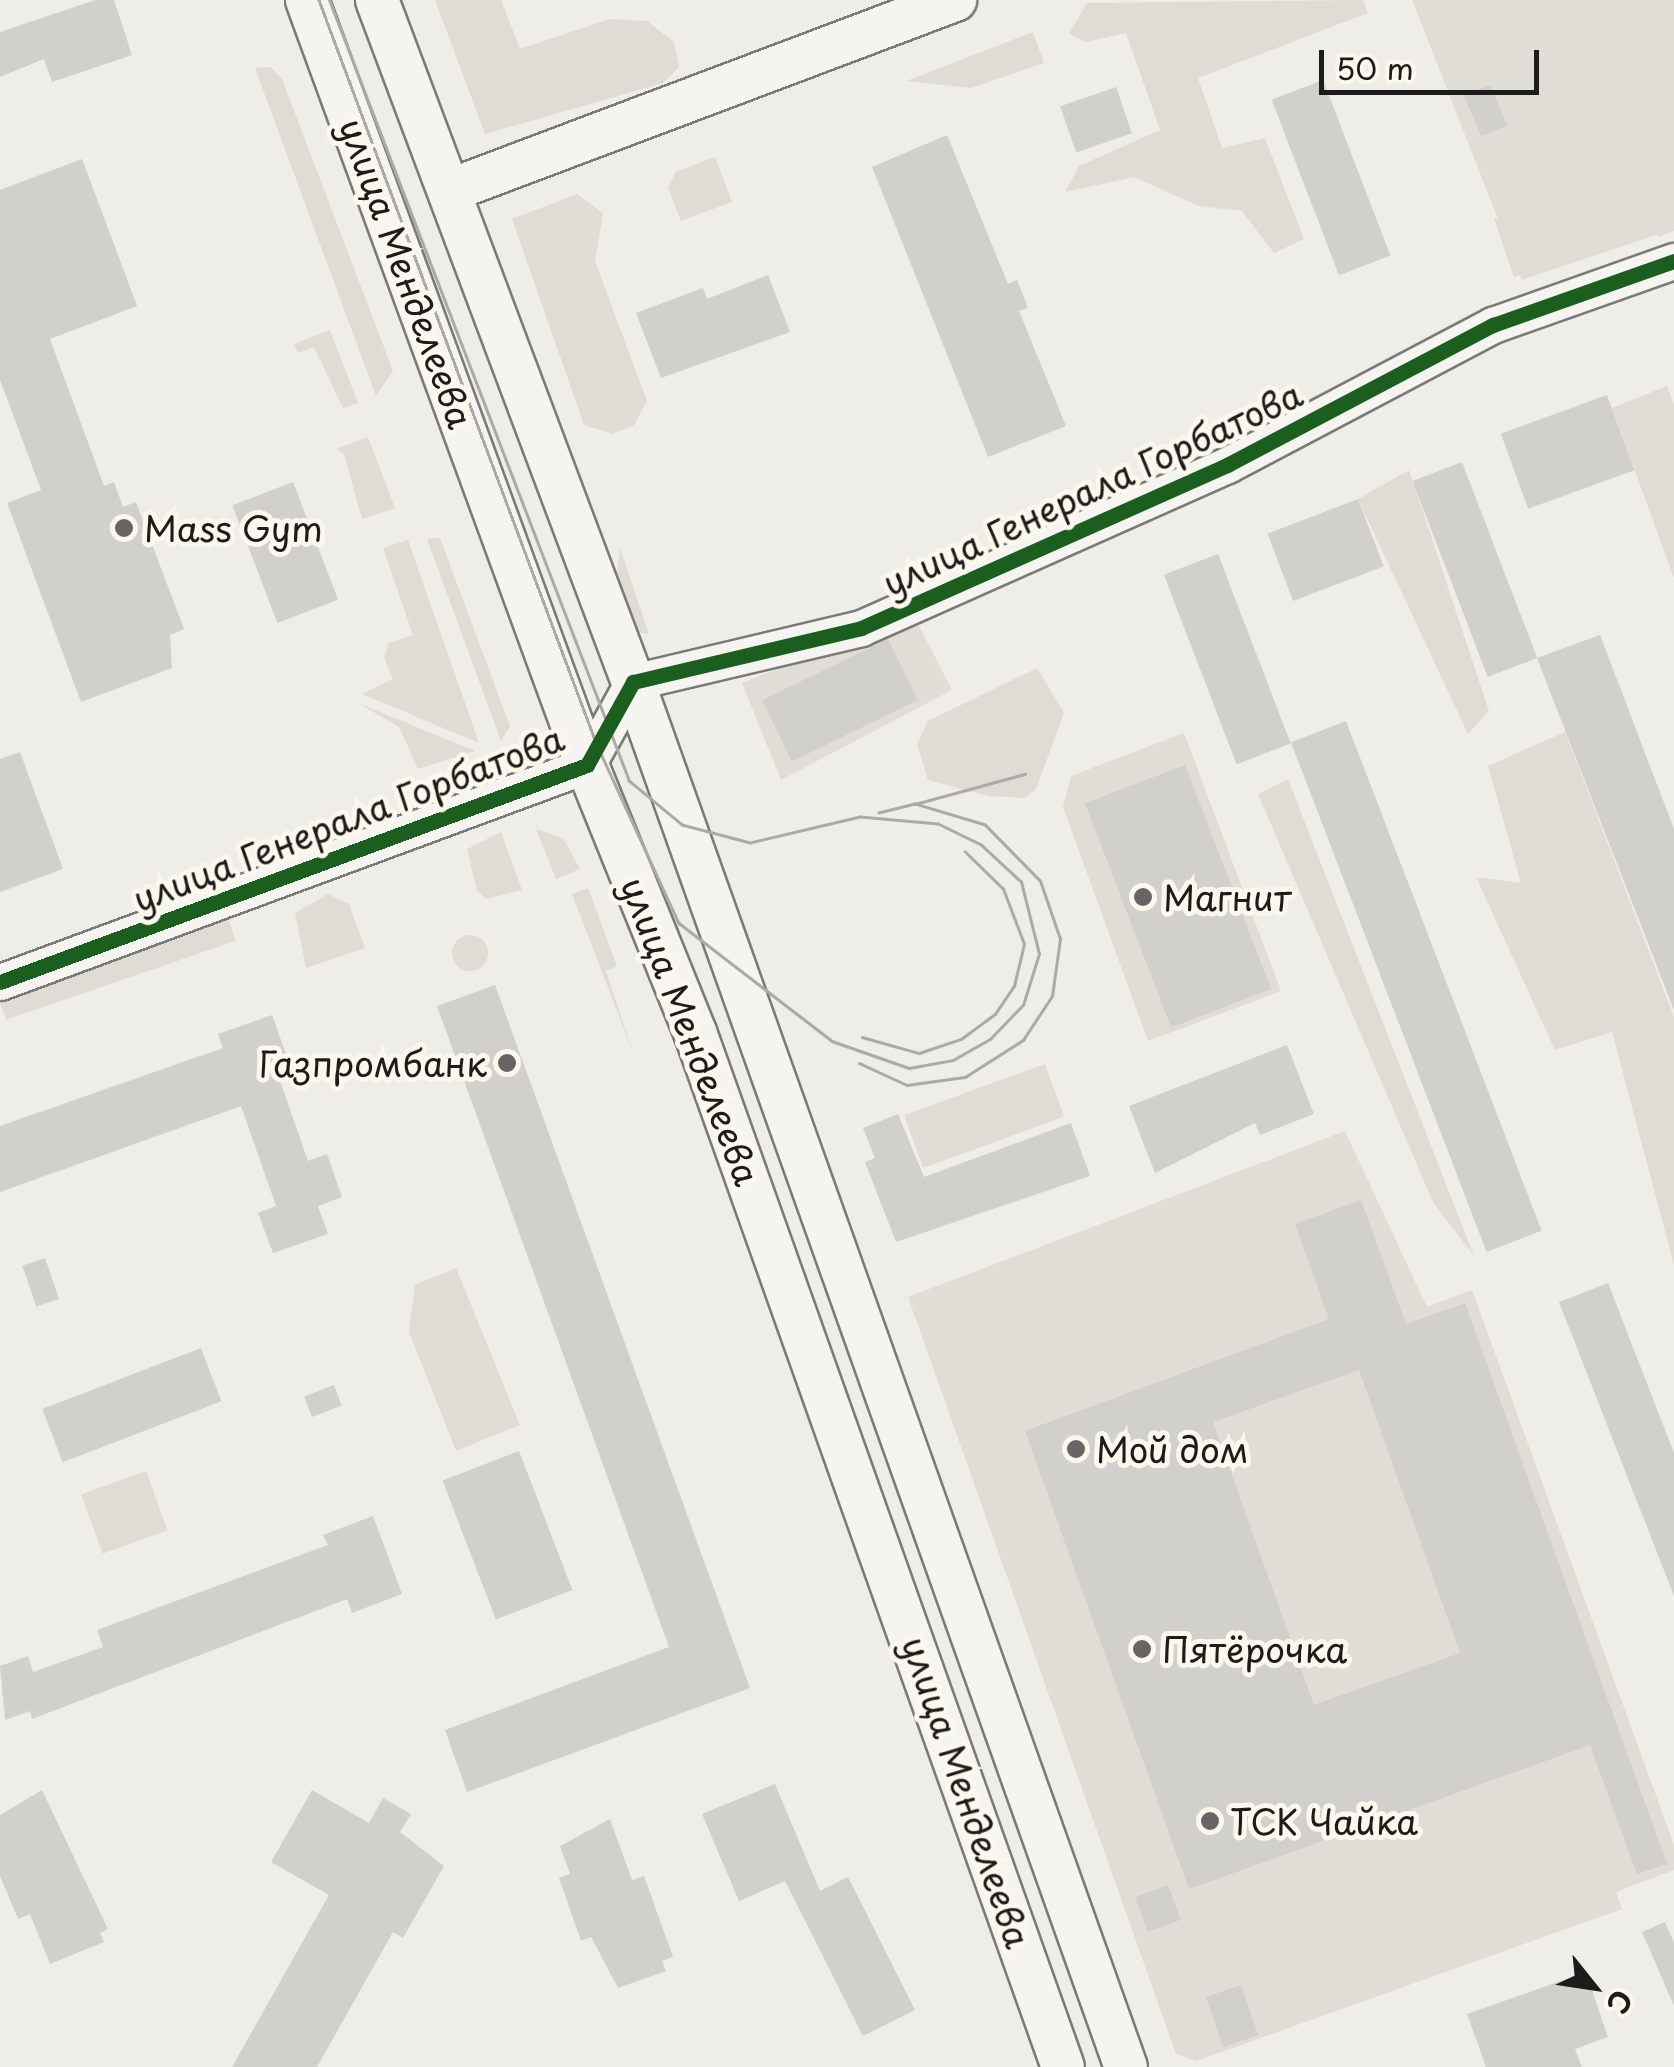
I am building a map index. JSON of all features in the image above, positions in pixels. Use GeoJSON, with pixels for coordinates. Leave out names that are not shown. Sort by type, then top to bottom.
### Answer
{"type":"FeatureCollection","features":[{"type":"Feature","properties":{"kind":"main road","name":"улица Менделеева"},"geometry":{"type":"LineString","coordinates":[[306,0],[587,765],[708,1069],[1063,2067]]}},
{"type":"Feature","properties":{"kind":"main road","name":"улица Менделеева"},"geometry":{"type":"LineString","coordinates":[[377,0],[633,682],[1126,2067]]}},
{"type":"Feature","properties":{"kind":"main road"},"geometry":{"type":"LineString","coordinates":[[451,190],[955,0]]}},
{"type":"Feature","properties":{"kind":"street","name":"улица Генерала Горбатова"},"geometry":{"type":"LineString","coordinates":[[0,982],[587,765],[633,682],[861,628],[1228,465],[1493,325],[1674,260]]}},
{"type":"Feature","properties":{"kind":"shaded area"},"geometry":{"type":"Polygon","coordinates":[[[435,0],[501,0],[520,49],[610,19],[647,21],[674,42],[679,67],[663,83],[485,134],[435,0]]]}},
{"type":"Feature","properties":{"kind":"shaded area"},"geometry":{"type":"Polygon","coordinates":[[[1363,0],[1368,13],[1198,78],[1222,148],[1265,138],[1304,239],[1274,253],[1242,211],[1199,206],[1134,177],[1065,192],[1079,166],[1160,130],[1126,33],[1085,42],[1069,33],[1087,3],[1363,0]]]}},
{"type":"Feature","properties":{"kind":"shaded area"},"geometry":{"type":"Polygon","coordinates":[[[1412,0],[1674,0],[1674,229],[1522,280],[1412,0]]]}},
{"type":"Feature","properties":{"kind":"shaded area"},"geometry":{"type":"Polygon","coordinates":[[[1033,32],[1044,63],[971,88],[906,81],[1033,32]]]}},
{"type":"Feature","properties":{"kind":"shaded area"},"geometry":{"type":"Polygon","coordinates":[[[271,67],[282,79],[393,371],[376,396],[255,68],[271,67]]]}},
{"type":"Feature","properties":{"kind":"shaded area"},"geometry":{"type":"Polygon","coordinates":[[[1674,153],[1674,166],[1641,179],[1657,219],[1674,213],[1674,231],[1658,237],[1627,176],[1674,153]]]}},
{"type":"Feature","properties":{"kind":"shaded area"},"geometry":{"type":"Polygon","coordinates":[[[715,157],[732,202],[681,221],[668,188],[676,172],[715,157]]]}},
{"type":"Feature","properties":{"kind":"shaded area"},"geometry":{"type":"Polygon","coordinates":[[[1581,189],[1589,213],[1535,270],[1514,277],[1494,219],[1581,189]]]}},
{"type":"Feature","properties":{"kind":"shaded area"},"geometry":{"type":"Polygon","coordinates":[[[577,194],[603,213],[595,261],[647,401],[634,425],[613,434],[584,425],[512,219],[577,194]]]}},
{"type":"Feature","properties":{"kind":"shaded area"},"geometry":{"type":"Polygon","coordinates":[[[330,330],[358,403],[343,408],[314,347],[298,353],[294,344],[330,330]]]}},
{"type":"Feature","properties":{"kind":"shaded area"},"geometry":{"type":"Polygon","coordinates":[[[1667,386],[1674,405],[1674,578],[1612,408],[1667,386]]]}},
{"type":"Feature","properties":{"kind":"shaded area"},"geometry":{"type":"Polygon","coordinates":[[[368,437],[395,508],[362,519],[344,454],[336,449],[368,437]]]}},
{"type":"Feature","properties":{"kind":"shaded area"},"geometry":{"type":"Polygon","coordinates":[[[1409,470],[1489,711],[1468,734],[1358,499],[1409,470]]]}},
{"type":"Feature","properties":{"kind":"shaded area"},"geometry":{"type":"Polygon","coordinates":[[[440,538],[510,726],[501,741],[427,539],[440,538]]]}},
{"type":"Feature","properties":{"kind":"shaded area"},"geometry":{"type":"Polygon","coordinates":[[[408,540],[479,743],[362,694],[393,679],[384,658],[389,643],[413,635],[383,548],[408,540]]]}},
{"type":"Feature","properties":{"kind":"shaded area"},"geometry":{"type":"Polygon","coordinates":[[[620,548],[649,634],[635,632],[616,583],[620,548]]]}},
{"type":"Feature","properties":{"kind":"shaded area"},"geometry":{"type":"Polygon","coordinates":[[[913,614],[952,690],[781,780],[742,683],[913,614]]]}},
{"type":"Feature","properties":{"kind":"shaded area"},"geometry":{"type":"Polygon","coordinates":[[[1037,668],[1064,713],[1036,789],[1025,798],[988,796],[928,780],[917,744],[928,721],[1037,668]]]}},
{"type":"Feature","properties":{"kind":"shaded area"},"geometry":{"type":"Polygon","coordinates":[[[356,702],[475,751],[418,769],[399,727],[356,702]]]}},
{"type":"Feature","properties":{"kind":"shaded area"},"geometry":{"type":"Polygon","coordinates":[[[1565,732],[1674,1017],[1674,1265],[1612,1032],[1555,1050],[1476,877],[1521,883],[1488,766],[1565,732]]]}},
{"type":"Feature","properties":{"kind":"shaded area"},"geometry":{"type":"Polygon","coordinates":[[[1184,733],[1281,991],[1148,1041],[1063,807],[1071,776],[1184,733]]]}},
{"type":"Feature","properties":{"kind":"shaded area"},"geometry":{"type":"Polygon","coordinates":[[[1288,779],[1474,1256],[1433,1202],[1258,794],[1288,779]]]}},
{"type":"Feature","properties":{"kind":"shaded area"},"geometry":{"type":"Polygon","coordinates":[[[536,829],[563,838],[580,869],[556,879],[536,829]]]}},
{"type":"Feature","properties":{"kind":"shaded area"},"geometry":{"type":"Polygon","coordinates":[[[501,832],[522,890],[486,899],[477,891],[467,849],[501,832]]]}},
{"type":"Feature","properties":{"kind":"shaded area"},"geometry":{"type":"Polygon","coordinates":[[[588,888],[617,966],[606,971],[634,1055],[572,894],[588,888]]]}},
{"type":"Feature","properties":{"kind":"shaded area"},"geometry":{"type":"Polygon","coordinates":[[[328,894],[349,904],[365,948],[306,968],[295,913],[328,894]]]}},
{"type":"Feature","properties":{"kind":"shaded area"},"geometry":{"type":"Polygon","coordinates":[[[228,918],[236,941],[6,1020],[0,997],[228,918]]]}},
{"type":"Feature","properties":{"kind":"shaded area"},"geometry":{"type":"Polygon","coordinates":[[[470,935],[482,941],[488,953],[482,965],[470,971],[458,965],[452,953],[458,941],[470,935]]]}},
{"type":"Feature","properties":{"kind":"shaded area"},"geometry":{"type":"Polygon","coordinates":[[[1045,1064],[1064,1117],[923,1168],[904,1115],[1045,1064]]]}},
{"type":"Feature","properties":{"kind":"shaded area"},"geometry":{"type":"Polygon","coordinates":[[[1345,1131],[1427,1307],[1472,1290],[1674,1845],[1674,1870],[1616,1892],[1622,1909],[1196,2061],[1176,2054],[908,1297],[1345,1131]]]}},
{"type":"Feature","properties":{"kind":"shaded area"},"geometry":{"type":"Polygon","coordinates":[[[456,1268],[520,1425],[456,1451],[409,1332],[415,1285],[456,1268]]]}},
{"type":"Feature","properties":{"kind":"shaded area"},"geometry":{"type":"Polygon","coordinates":[[[146,1471],[168,1530],[103,1554],[81,1495],[146,1471]]]}},
{"type":"Feature","properties":{"kind":"building"},"geometry":{"type":"Polygon","coordinates":[[[95,0],[114,0],[132,55],[52,82],[44,59],[0,77],[0,32],[95,0]]]}},
{"type":"Feature","properties":{"kind":"building"},"geometry":{"type":"Polygon","coordinates":[[[1323,80],[1390,256],[1339,275],[1272,100],[1323,80]]]}},
{"type":"Feature","properties":{"kind":"building"},"geometry":{"type":"Polygon","coordinates":[[[1490,85],[1507,126],[1481,136],[1464,96],[1490,85]]]}},
{"type":"Feature","properties":{"kind":"building"},"geometry":{"type":"Polygon","coordinates":[[[1116,87],[1132,133],[1076,153],[1060,106],[1116,87]]]}},
{"type":"Feature","properties":{"kind":"building"},"geometry":{"type":"Polygon","coordinates":[[[947,135],[1008,284],[1017,280],[1028,308],[1019,311],[1066,426],[988,457],[872,167],[947,135]]]}},
{"type":"Feature","properties":{"kind":"building"},"geometry":{"type":"Polygon","coordinates":[[[82,159],[137,306],[50,339],[104,486],[114,482],[123,507],[136,502],[184,629],[170,635],[172,668],[81,702],[7,503],[41,490],[0,380],[0,190],[82,159]]]}},
{"type":"Feature","properties":{"kind":"building"},"geometry":{"type":"Polygon","coordinates":[[[768,275],[790,332],[661,378],[636,313],[703,288],[707,299],[768,275]]]}},
{"type":"Feature","properties":{"kind":"building"},"geometry":{"type":"Polygon","coordinates":[[[1607,395],[1634,470],[1528,509],[1501,434],[1607,395]]]}},
{"type":"Feature","properties":{"kind":"building"},"geometry":{"type":"Polygon","coordinates":[[[1462,462],[1537,658],[1488,677],[1413,481],[1462,462]]]}},
{"type":"Feature","properties":{"kind":"building"},"geometry":{"type":"Polygon","coordinates":[[[293,482],[338,600],[277,623],[232,505],[293,482]]]}},
{"type":"Feature","properties":{"kind":"building"},"geometry":{"type":"Polygon","coordinates":[[[1358,499],[1384,566],[1293,601],[1267,534],[1358,499]]]}},
{"type":"Feature","properties":{"kind":"building"},"geometry":{"type":"Polygon","coordinates":[[[1218,554],[1291,744],[1237,764],[1164,575],[1218,554]]]}},
{"type":"Feature","properties":{"kind":"building"},"geometry":{"type":"Polygon","coordinates":[[[1600,635],[1674,829],[1674,1010],[1537,658],[1600,635]]]}},
{"type":"Feature","properties":{"kind":"building"},"geometry":{"type":"Polygon","coordinates":[[[888,639],[918,700],[792,761],[762,700],[888,639]]]}},
{"type":"Feature","properties":{"kind":"building"},"geometry":{"type":"Polygon","coordinates":[[[1346,721],[1542,1231],[1487,1252],[1291,742],[1346,721]]]}},
{"type":"Feature","properties":{"kind":"building"},"geometry":{"type":"Polygon","coordinates":[[[20,752],[63,869],[0,892],[0,759],[20,752]]]}},
{"type":"Feature","properties":{"kind":"building"},"geometry":{"type":"Polygon","coordinates":[[[1185,765],[1271,989],[1171,1027],[1085,803],[1185,765]]]}},
{"type":"Feature","properties":{"kind":"building"},"geometry":{"type":"Polygon","coordinates":[[[495,985],[750,1688],[467,1792],[445,1730],[669,1647],[437,1006],[495,985]]]}},
{"type":"Feature","properties":{"kind":"building"},"geometry":{"type":"Polygon","coordinates":[[[272,1015],[287,1057],[273,1061],[308,1161],[327,1154],[342,1197],[318,1206],[328,1234],[273,1253],[258,1213],[276,1206],[241,1106],[0,1192],[0,1126],[223,1048],[218,1034],[272,1015]]]}},
{"type":"Feature","properties":{"kind":"building"},"geometry":{"type":"Polygon","coordinates":[[[1287,1045],[1314,1114],[1260,1135],[1255,1123],[1155,1173],[1129,1106],[1287,1045]]]}},
{"type":"Feature","properties":{"kind":"building"},"geometry":{"type":"Polygon","coordinates":[[[898,1114],[924,1177],[1071,1123],[1090,1176],[896,1242],[865,1162],[875,1158],[863,1128],[898,1114]]]}},
{"type":"Feature","properties":{"kind":"building"},"geometry":{"type":"Polygon","coordinates":[[[1361,1200],[1406,1324],[1465,1303],[1667,1864],[1637,1874],[1590,1745],[1189,1889],[1025,1431],[1329,1319],[1295,1224],[1361,1200]],[[1359,1370],[1213,1422],[1314,1705],[1460,1653],[1359,1370]]]}},
{"type":"Feature","properties":{"kind":"building"},"geometry":{"type":"Polygon","coordinates":[[[45,1258],[59,1299],[36,1306],[22,1266],[45,1258]]]}},
{"type":"Feature","properties":{"kind":"building"},"geometry":{"type":"Polygon","coordinates":[[[1608,1283],[1674,1453],[1674,1596],[1559,1302],[1608,1283]]]}},
{"type":"Feature","properties":{"kind":"building"},"geometry":{"type":"Polygon","coordinates":[[[201,1348],[221,1401],[63,1462],[42,1409],[201,1348]]]}},
{"type":"Feature","properties":{"kind":"building"},"geometry":{"type":"Polygon","coordinates":[[[334,1385],[342,1406],[312,1417],[304,1396],[334,1385]]]}},
{"type":"Feature","properties":{"kind":"building"},"geometry":{"type":"Polygon","coordinates":[[[519,1451],[572,1590],[496,1619],[442,1480],[519,1451]]]}},
{"type":"Feature","properties":{"kind":"building"},"geometry":{"type":"Polygon","coordinates":[[[373,1516],[402,1594],[352,1613],[347,1599],[32,1719],[30,1711],[5,1720],[0,1666],[28,1656],[33,1672],[103,1647],[97,1630],[328,1545],[323,1535],[373,1516]]]}},
{"type":"Feature","properties":{"kind":"building"},"geometry":{"type":"Polygon","coordinates":[[[775,1784],[820,1891],[848,1877],[915,2010],[863,2036],[785,1881],[739,1901],[702,1814],[775,1784]]]}},
{"type":"Feature","properties":{"kind":"building"},"geometry":{"type":"Polygon","coordinates":[[[42,1790],[108,1929],[100,1933],[104,1942],[50,1964],[30,1914],[18,1919],[0,1876],[0,1815],[42,1790]]]}},
{"type":"Feature","properties":{"kind":"building"},"geometry":{"type":"Polygon","coordinates":[[[312,1790],[369,1823],[383,1798],[411,1814],[400,1832],[444,1866],[403,1938],[393,1932],[317,2067],[232,2067],[329,1895],[271,1862],[312,1790]]]}},
{"type":"Feature","properties":{"kind":"building"},"geometry":{"type":"Polygon","coordinates":[[[610,1819],[632,1880],[644,1876],[673,1957],[662,1961],[666,1971],[618,1988],[591,1937],[581,1941],[559,1878],[570,1874],[560,1846],[610,1819]]]}},
{"type":"Feature","properties":{"kind":"building"},"geometry":{"type":"Polygon","coordinates":[[[1168,1885],[1181,1920],[1148,1932],[1135,1897],[1168,1885]]]}},
{"type":"Feature","properties":{"kind":"building"},"geometry":{"type":"Polygon","coordinates":[[[1665,1922],[1674,1943],[1674,2006],[1642,1932],[1665,1922]]]}},
{"type":"Feature","properties":{"kind":"building"},"geometry":{"type":"Polygon","coordinates":[[[1586,1972],[1608,2037],[1575,2049],[1582,2067],[1486,2067],[1467,2014],[1586,1972]]]}},
{"type":"Feature","properties":{"kind":"building"},"geometry":{"type":"Polygon","coordinates":[[[1241,1985],[1258,2035],[1223,2047],[1206,1997],[1241,1985]]]}},
{"type":"Feature","properties":{"kind":"tram line"},"geometry":{"type":"LineString","coordinates":[[319,0],[597,745],[679,923],[832,1041],[909,1068],[953,1060],[990,1039],[1023,1005],[1039,954],[1021,882],[981,845],[938,824],[860,817],[750,843],[682,825],[629,781],[329,0]]}},
{"type":"Feature","properties":{"kind":"tram line"},"geometry":{"type":"LineString","coordinates":[[915,804],[1025,774]]}},
{"type":"Feature","properties":{"kind":"tram line"},"geometry":{"type":"LineString","coordinates":[[859,1063],[907,1085],[965,1077],[1023,1040],[1052,996],[1060,939],[1040,881],[985,825],[915,804],[879,813]]}},
{"type":"Feature","properties":{"kind":"tram line"},"geometry":{"type":"LineString","coordinates":[[862,1037],[919,1053],[961,1039],[995,1014],[1014,986],[1024,944],[1003,889],[965,852]]}},
{"type":"Feature","properties":{"kind":"cycle path"},"geometry":{"type":"LineString","coordinates":[[0,982],[587,765],[633,682],[861,628],[1227,465],[1493,325],[1674,261]]}},
{"type":"Feature","properties":{"kind":"place","name":"Mass Gym"},"geometry":{"type":"Point","coordinates":[124,528]}},
{"type":"Feature","properties":{"kind":"place","name":"Магнит"},"geometry":{"type":"Point","coordinates":[1143,897]}},
{"type":"Feature","properties":{"kind":"place","name":"Газпромбанк"},"geometry":{"type":"Point","coordinates":[507,1063]}},
{"type":"Feature","properties":{"kind":"place","name":"Мой дом"},"geometry":{"type":"Point","coordinates":[1076,1449]}},
{"type":"Feature","properties":{"kind":"place","name":"Пятёрочка"},"geometry":{"type":"Point","coordinates":[1142,1649]}},
{"type":"Feature","properties":{"kind":"place","name":"ТСК Чайка"},"geometry":{"type":"Point","coordinates":[1210,1821]}}]}
